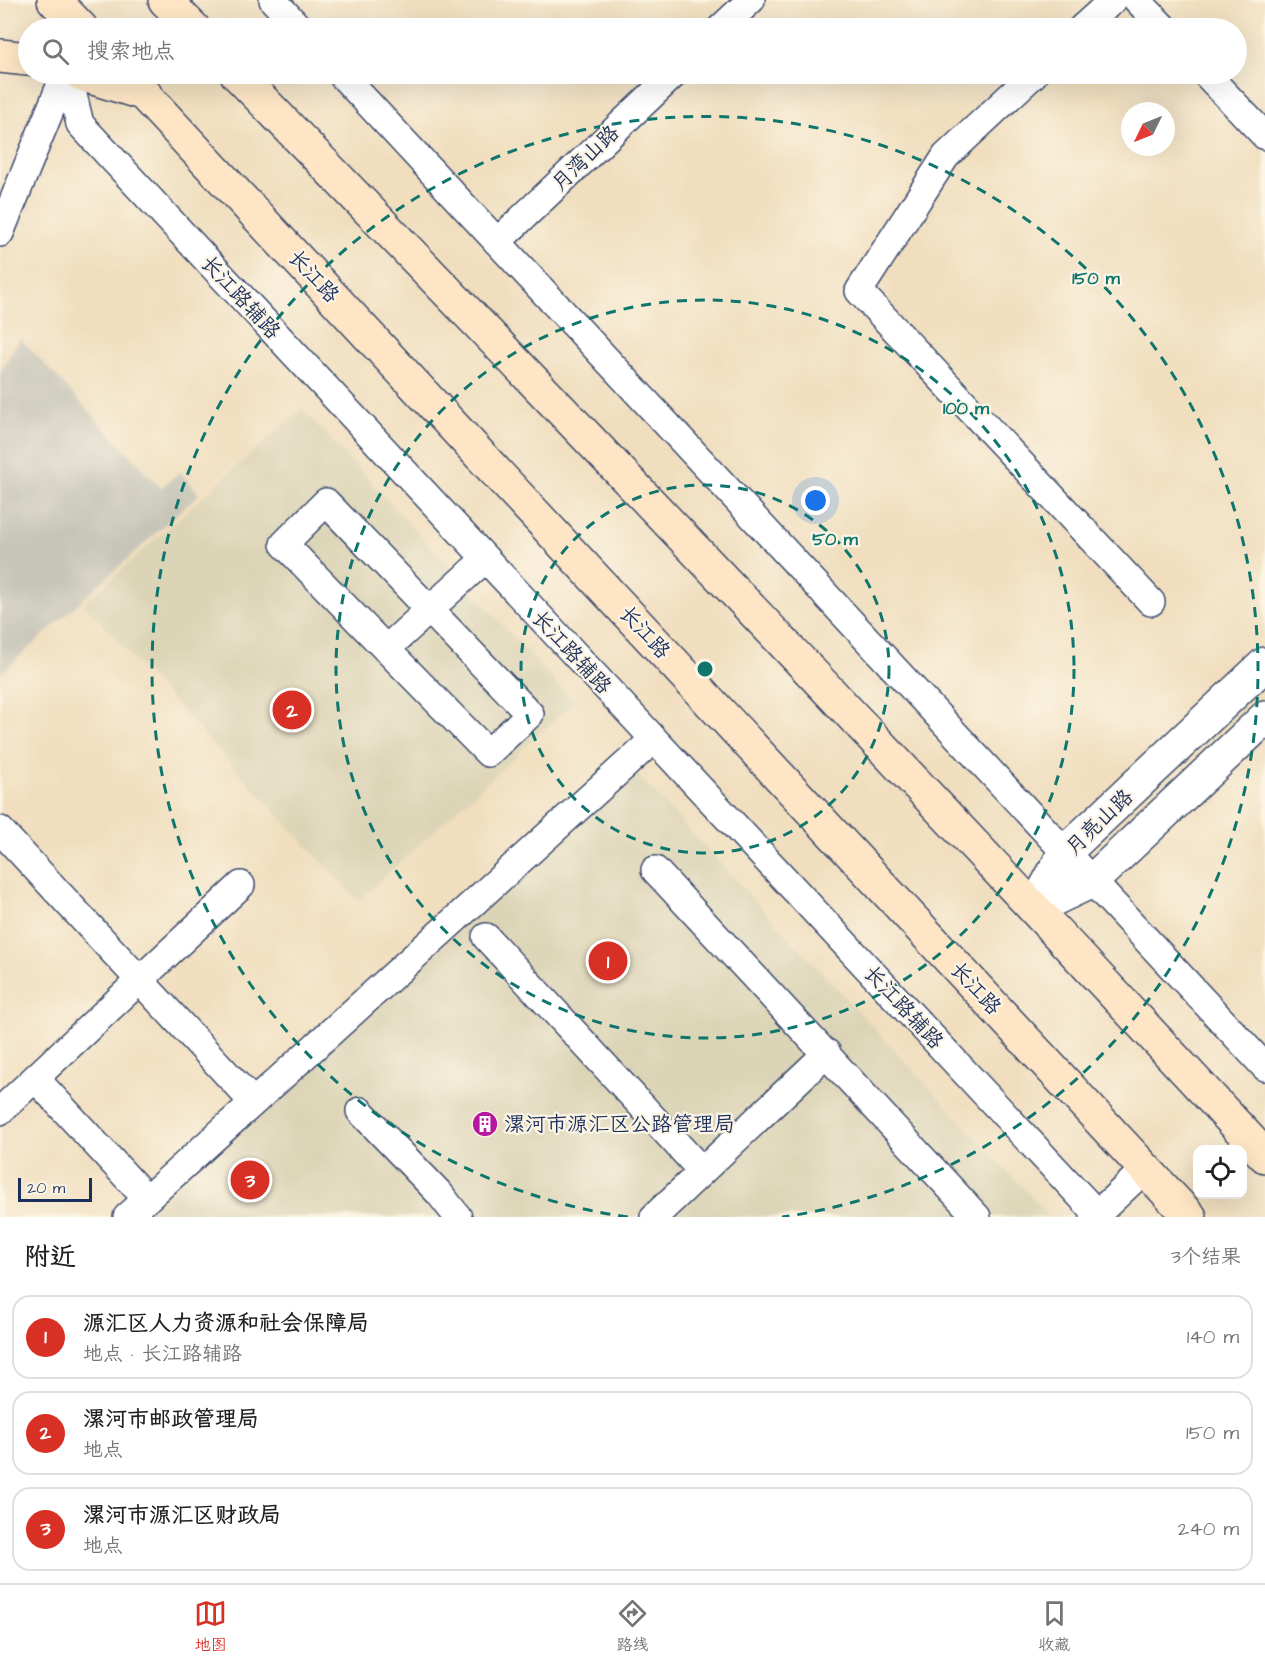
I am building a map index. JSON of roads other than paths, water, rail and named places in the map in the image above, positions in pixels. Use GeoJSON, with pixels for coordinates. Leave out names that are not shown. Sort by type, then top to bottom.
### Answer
{"type":"FeatureCollection","features":[{"type":"Feature","properties":{"kind":"main road"},"geometry":{"type":"LineString","coordinates":[[0,56],[18,58]]}},
{"type":"Feature","properties":{"kind":"main road","name":"长江路"},"geometry":{"type":"LineString","coordinates":[[135,84],[1190,1217]]}},
{"type":"Feature","properties":{"kind":"main road"},"geometry":{"type":"LineString","coordinates":[[247,84],[458,301],[1035,908],[1265,1156]]}},
{"type":"Feature","properties":{"kind":"street"},"geometry":{"type":"LineString","coordinates":[[273,0],[290,18]]}},
{"type":"Feature","properties":{"kind":"street"},"geometry":{"type":"LineString","coordinates":[[731,18],[750,0]]}},
{"type":"Feature","properties":{"kind":"street"},"geometry":{"type":"LineString","coordinates":[[1093,18],[1113,0]]}},
{"type":"Feature","properties":{"kind":"street"},"geometry":{"type":"LineString","coordinates":[[1137,0],[1154,18]]}},
{"type":"Feature","properties":{"kind":"street"},"geometry":{"type":"LineString","coordinates":[[0,233],[62,84]]}},
{"type":"Feature","properties":{"kind":"street","name":"长江路辅路"},"geometry":{"type":"LineString","coordinates":[[69,84],[80,124],[1097,1216]]}},
{"type":"Feature","properties":{"kind":"street"},"geometry":{"type":"LineString","coordinates":[[350,84],[1265,1067]]}},
{"type":"Feature","properties":{"kind":"street","name":"月湾山路"},"geometry":{"type":"LineString","coordinates":[[497,242],[663,84]]}},
{"type":"Feature","properties":{"kind":"street"},"geometry":{"type":"LineString","coordinates":[[1023,84],[946,156],[859,291],[1150,602]]}},
{"type":"Feature","properties":{"kind":"street"},"geometry":{"type":"LineString","coordinates":[[1216,84],[1265,136]]}},
{"type":"Feature","properties":{"kind":"street"},"geometry":{"type":"LineString","coordinates":[[326,502],[530,714],[488,753],[386,649],[284,544],[326,502]]}},
{"type":"Feature","properties":{"kind":"street"},"geometry":{"type":"LineString","coordinates":[[386,649],[485,559]]}},
{"type":"Feature","properties":{"kind":"street","name":"月亮山路"},"geometry":{"type":"LineString","coordinates":[[1035,908],[1065,852],[1265,664]]}},
{"type":"Feature","properties":{"kind":"street","name":"月亮山路"},"geometry":{"type":"LineString","coordinates":[[1035,908],[1092,881],[1265,718]]}},
{"type":"Feature","properties":{"kind":"street"},"geometry":{"type":"LineString","coordinates":[[127,1217],[654,739]]}},
{"type":"Feature","properties":{"kind":"street"},"geometry":{"type":"LineString","coordinates":[[0,830],[253,1102]]}},
{"type":"Feature","properties":{"kind":"street"},"geometry":{"type":"LineString","coordinates":[[655,870],[977,1217]]}},
{"type":"Feature","properties":{"kind":"street"},"geometry":{"type":"LineString","coordinates":[[0,1112],[241,885]]}},
{"type":"Feature","properties":{"kind":"street"},"geometry":{"type":"LineString","coordinates":[[486,937],[702,1171]]}},
{"type":"Feature","properties":{"kind":"street"},"geometry":{"type":"LineString","coordinates":[[654,1217],[827,1053]]}},
{"type":"Feature","properties":{"kind":"street"},"geometry":{"type":"LineString","coordinates":[[35,1078],[147,1199]]}},
{"type":"Feature","properties":{"kind":"street"},"geometry":{"type":"LineString","coordinates":[[360,1111],[439,1193],[458,1217]]}},
{"type":"Feature","properties":{"kind":"street"},"geometry":{"type":"LineString","coordinates":[[1097,1216],[1145,1169]]}},
{"type":"Feature","properties":{"kind":"place","name":"漯河市邮政管理局"},"geometry":{"type":"Point","coordinates":[292,710]}},
{"type":"Feature","properties":{"kind":"place","name":"源汇区人力资源和社会保障局"},"geometry":{"type":"Point","coordinates":[608,961]}},
{"type":"Feature","properties":{"kind":"place","name":"漯河市源汇区公路管理局"},"geometry":{"type":"Point","coordinates":[485,1124]}},
{"type":"Feature","properties":{"kind":"place","name":"漯河市源汇区财政局"},"geometry":{"type":"Point","coordinates":[250,1180]}}]}
